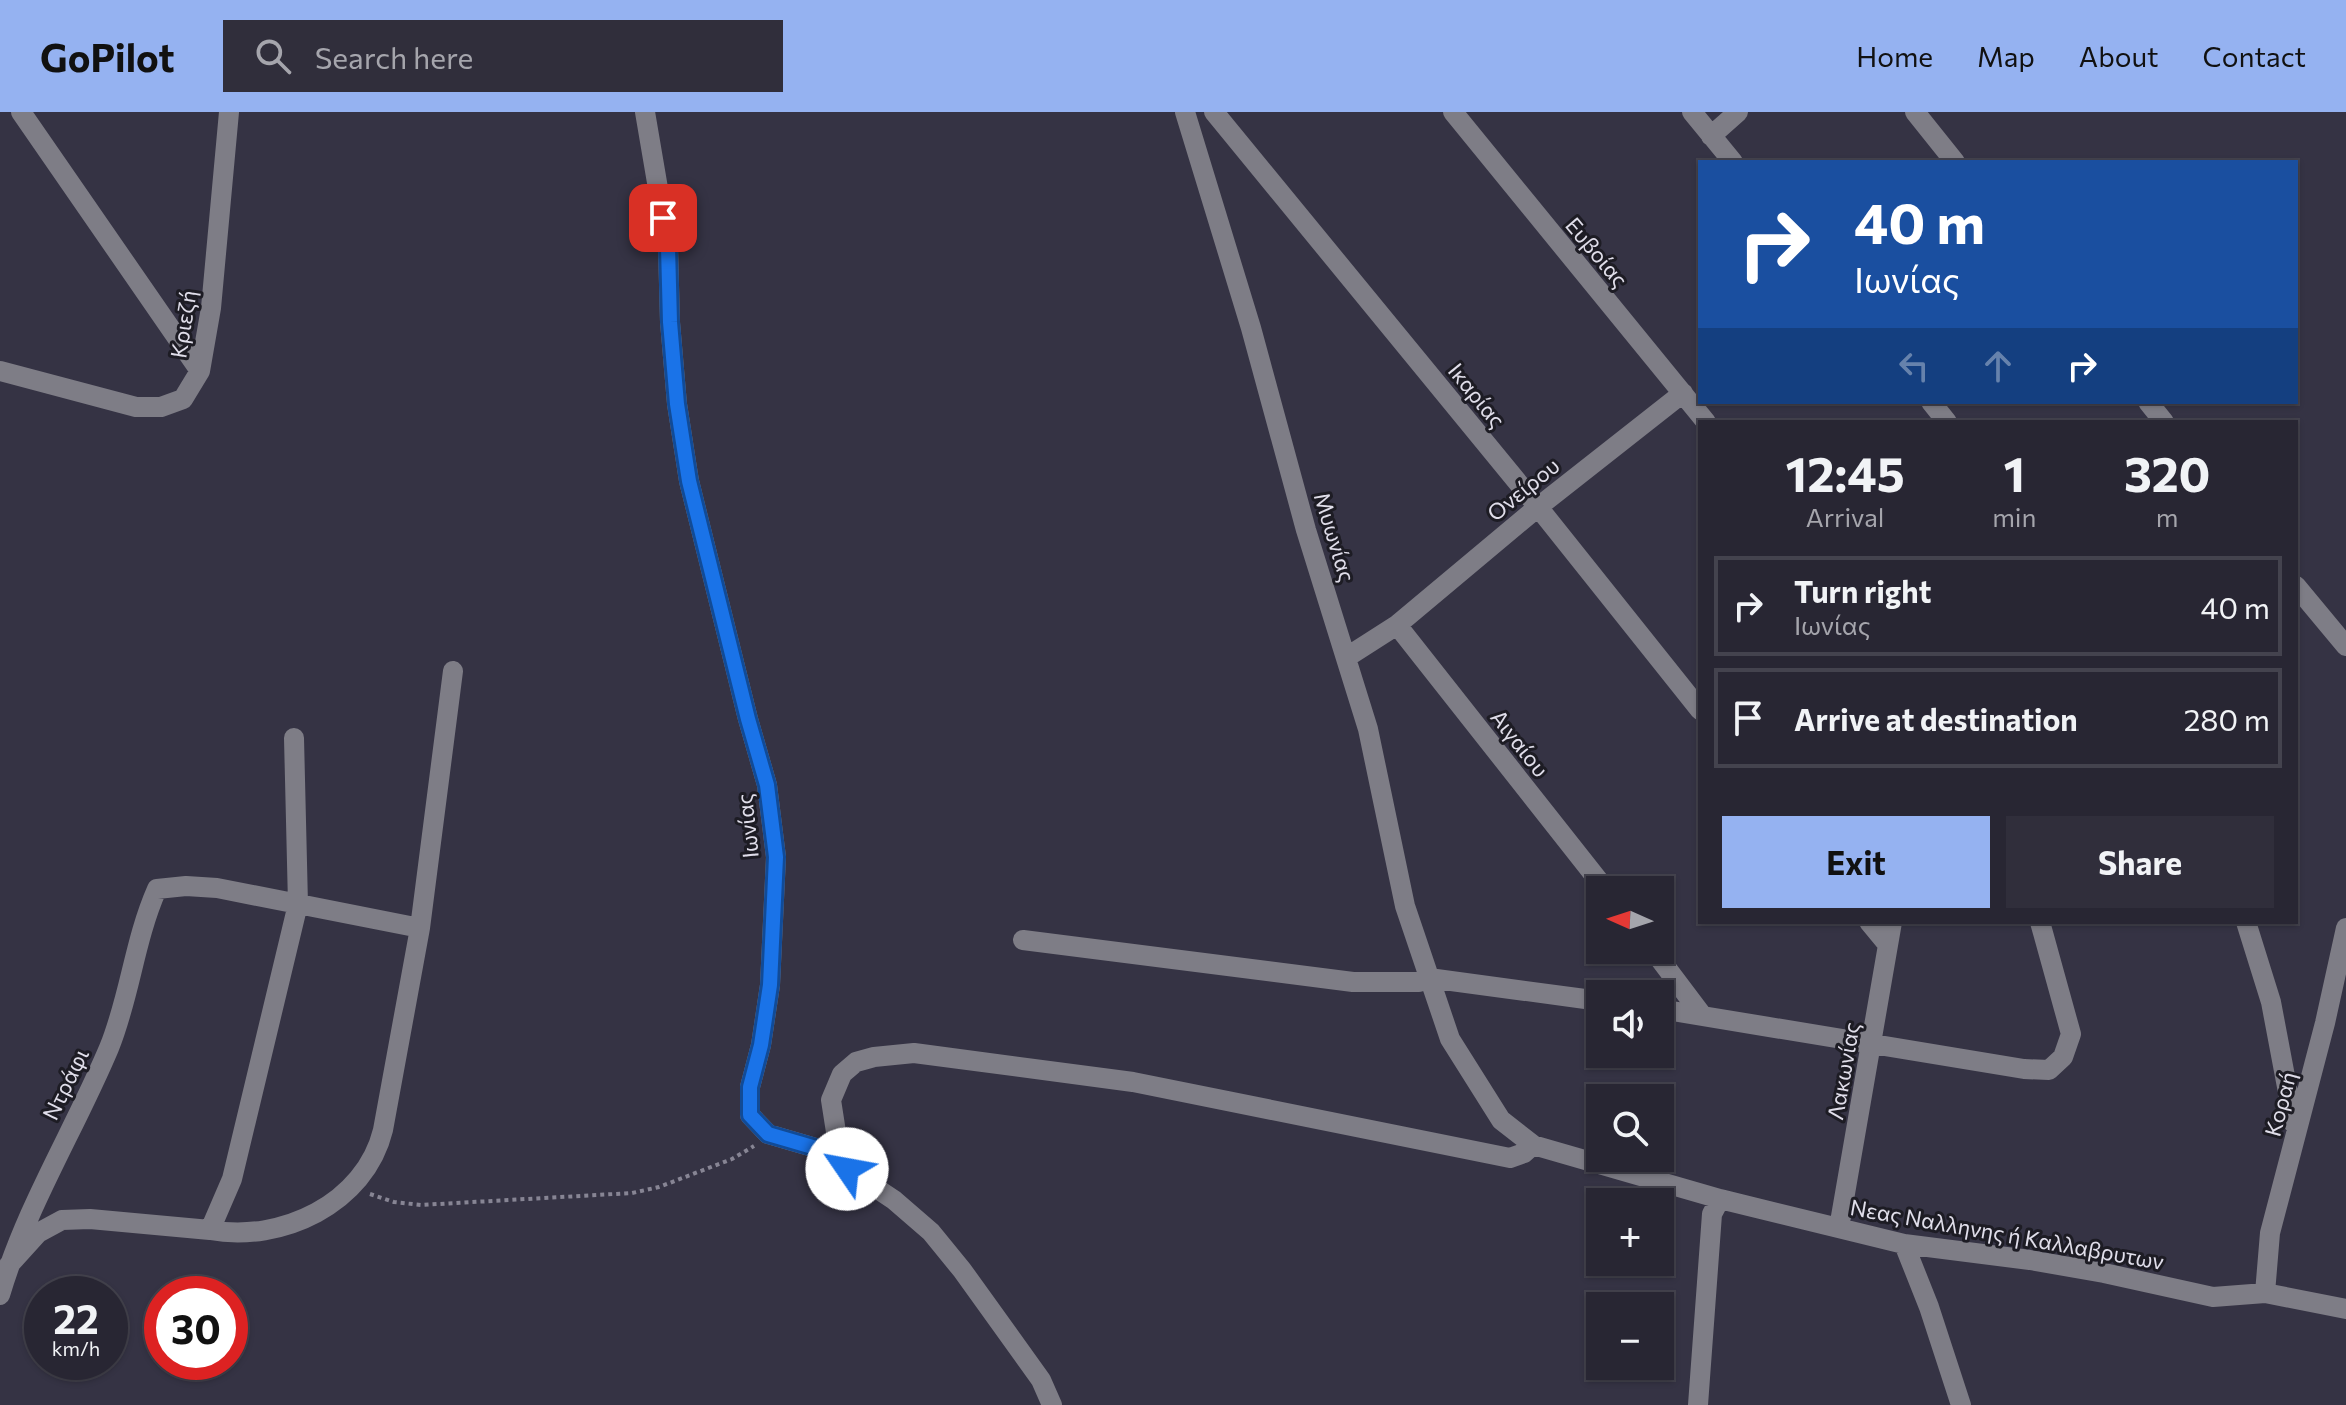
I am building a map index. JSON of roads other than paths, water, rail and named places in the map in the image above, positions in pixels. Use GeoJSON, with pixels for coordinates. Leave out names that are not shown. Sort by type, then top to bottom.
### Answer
{"type":"FeatureCollection","features":[{"type":"Feature","properties":{"kind":"street"},"geometry":{"type":"LineString","coordinates":[[21,112],[200,371]]}},
{"type":"Feature","properties":{"kind":"street","name":"Κριεζή"},"geometry":{"type":"LineString","coordinates":[[0,371],[136,407],[161,407],[183,399],[200,371],[211,308],[229,112]]}},
{"type":"Feature","properties":{"kind":"street","name":"Ιωνίας"},"geometry":{"type":"LineString","coordinates":[[645,112],[668,247],[677,404],[689,481],[767,785],[776,857],[770,985],[761,1045],[750,1087],[750,1115],[768,1134],[816,1148],[847,1169]]}},
{"type":"Feature","properties":{"kind":"street","name":"Μυωνίας"},"geometry":{"type":"LineString","coordinates":[[1185,112],[1251,328],[1306,530],[1368,729],[1405,906],[1429,978]]}},
{"type":"Feature","properties":{"kind":"street","name":"Ικαρίας"},"geometry":{"type":"LineString","coordinates":[[1214,112],[1698,707]]}},
{"type":"Feature","properties":{"kind":"street","name":"Ευβοίας"},"geometry":{"type":"LineString","coordinates":[[1453,112],[1704,420]]}},
{"type":"Feature","properties":{"kind":"street"},"geometry":{"type":"LineString","coordinates":[[1692,112],[1731,160]]}},
{"type":"Feature","properties":{"kind":"street"},"geometry":{"type":"LineString","coordinates":[[1711,136],[1738,112]]}},
{"type":"Feature","properties":{"kind":"street"},"geometry":{"type":"LineString","coordinates":[[1915,112],[1953,160]]}},
{"type":"Feature","properties":{"kind":"street","name":"Ονείρου"},"geometry":{"type":"LineString","coordinates":[[1347,657],[1397,625],[1538,507],[1683,393]]}},
{"type":"Feature","properties":{"kind":"street"},"geometry":{"type":"LineString","coordinates":[[1933,404],[1945,420]]}},
{"type":"Feature","properties":{"kind":"street"},"geometry":{"type":"LineString","coordinates":[[2150,404],[2162,420]]}},
{"type":"Feature","properties":{"kind":"street"},"geometry":{"type":"LineString","coordinates":[[2298,588],[2346,646]]}},
{"type":"Feature","properties":{"kind":"street","name":"Αιγαίου"},"geometry":{"type":"LineString","coordinates":[[1397,625],[1595,876]]}},
{"type":"Feature","properties":{"kind":"street"},"geometry":{"type":"LineString","coordinates":[[9,1265],[38,1233],[62,1220],[78,1218],[242,1233],[287,1227],[324,1207],[356,1183],[368,1168],[380,1142],[420,928],[453,671]]}},
{"type":"Feature","properties":{"kind":"street"},"geometry":{"type":"LineString","coordinates":[[210,1230],[232,1179],[298,904],[294,738]]}},
{"type":"Feature","properties":{"kind":"street","name":"Ντράφι"},"geometry":{"type":"LineString","coordinates":[[0,1295],[34,1201],[111,1044],[145,917],[157,889],[186,886],[217,888],[298,904]]}},
{"type":"Feature","properties":{"kind":"street"},"geometry":{"type":"LineString","coordinates":[[298,904],[420,928]]}},
{"type":"Feature","properties":{"kind":"street"},"geometry":{"type":"LineString","coordinates":[[1871,924],[1888,945]]}},
{"type":"Feature","properties":{"kind":"street","name":"Λακωνίας"},"geometry":{"type":"LineString","coordinates":[[1839,1228],[1892,924]]}},
{"type":"Feature","properties":{"kind":"street"},"geometry":{"type":"LineString","coordinates":[[1674,1011],[2024,1069],[2049,1070],[2063,1057],[2071,1034],[2041,924]]}},
{"type":"Feature","properties":{"kind":"street"},"geometry":{"type":"LineString","coordinates":[[2247,924],[2271,1002],[2288,1080],[2296,1136]]}},
{"type":"Feature","properties":{"kind":"street","name":"Κοραή"},"geometry":{"type":"LineString","coordinates":[[2265,1293],[2270,1233],[2328,1012],[2346,928]]}},
{"type":"Feature","properties":{"kind":"street"},"geometry":{"type":"LineString","coordinates":[[1023,940],[1353,982],[1419,982],[1429,978],[1586,999]]}},
{"type":"Feature","properties":{"kind":"street"},"geometry":{"type":"LineString","coordinates":[[1664,964],[1702,1015]]}},
{"type":"Feature","properties":{"kind":"street","name":"Νεας Nαλληνης ή Καλλαβρυτων"},"geometry":{"type":"LineString","coordinates":[[1429,978],[1450,1039],[1464,1066],[1501,1120],[1533,1145],[1720,1199],[1904,1244],[2045,1263],[2213,1297],[2265,1293],[2346,1309]]}},
{"type":"Feature","properties":{"kind":"street"},"geometry":{"type":"LineString","coordinates":[[1052,1405],[1041,1380],[931,1232],[894,1200],[847,1169],[831,1100],[842,1074],[856,1062],[914,1053],[1133,1082],[1510,1158],[1524,1153],[1533,1145]]}},
{"type":"Feature","properties":{"kind":"street"},"geometry":{"type":"LineString","coordinates":[[1698,1405],[1712,1214],[1720,1199]]}},
{"type":"Feature","properties":{"kind":"street"},"geometry":{"type":"LineString","coordinates":[[1904,1244],[1929,1307],[1961,1405]]}}]}
